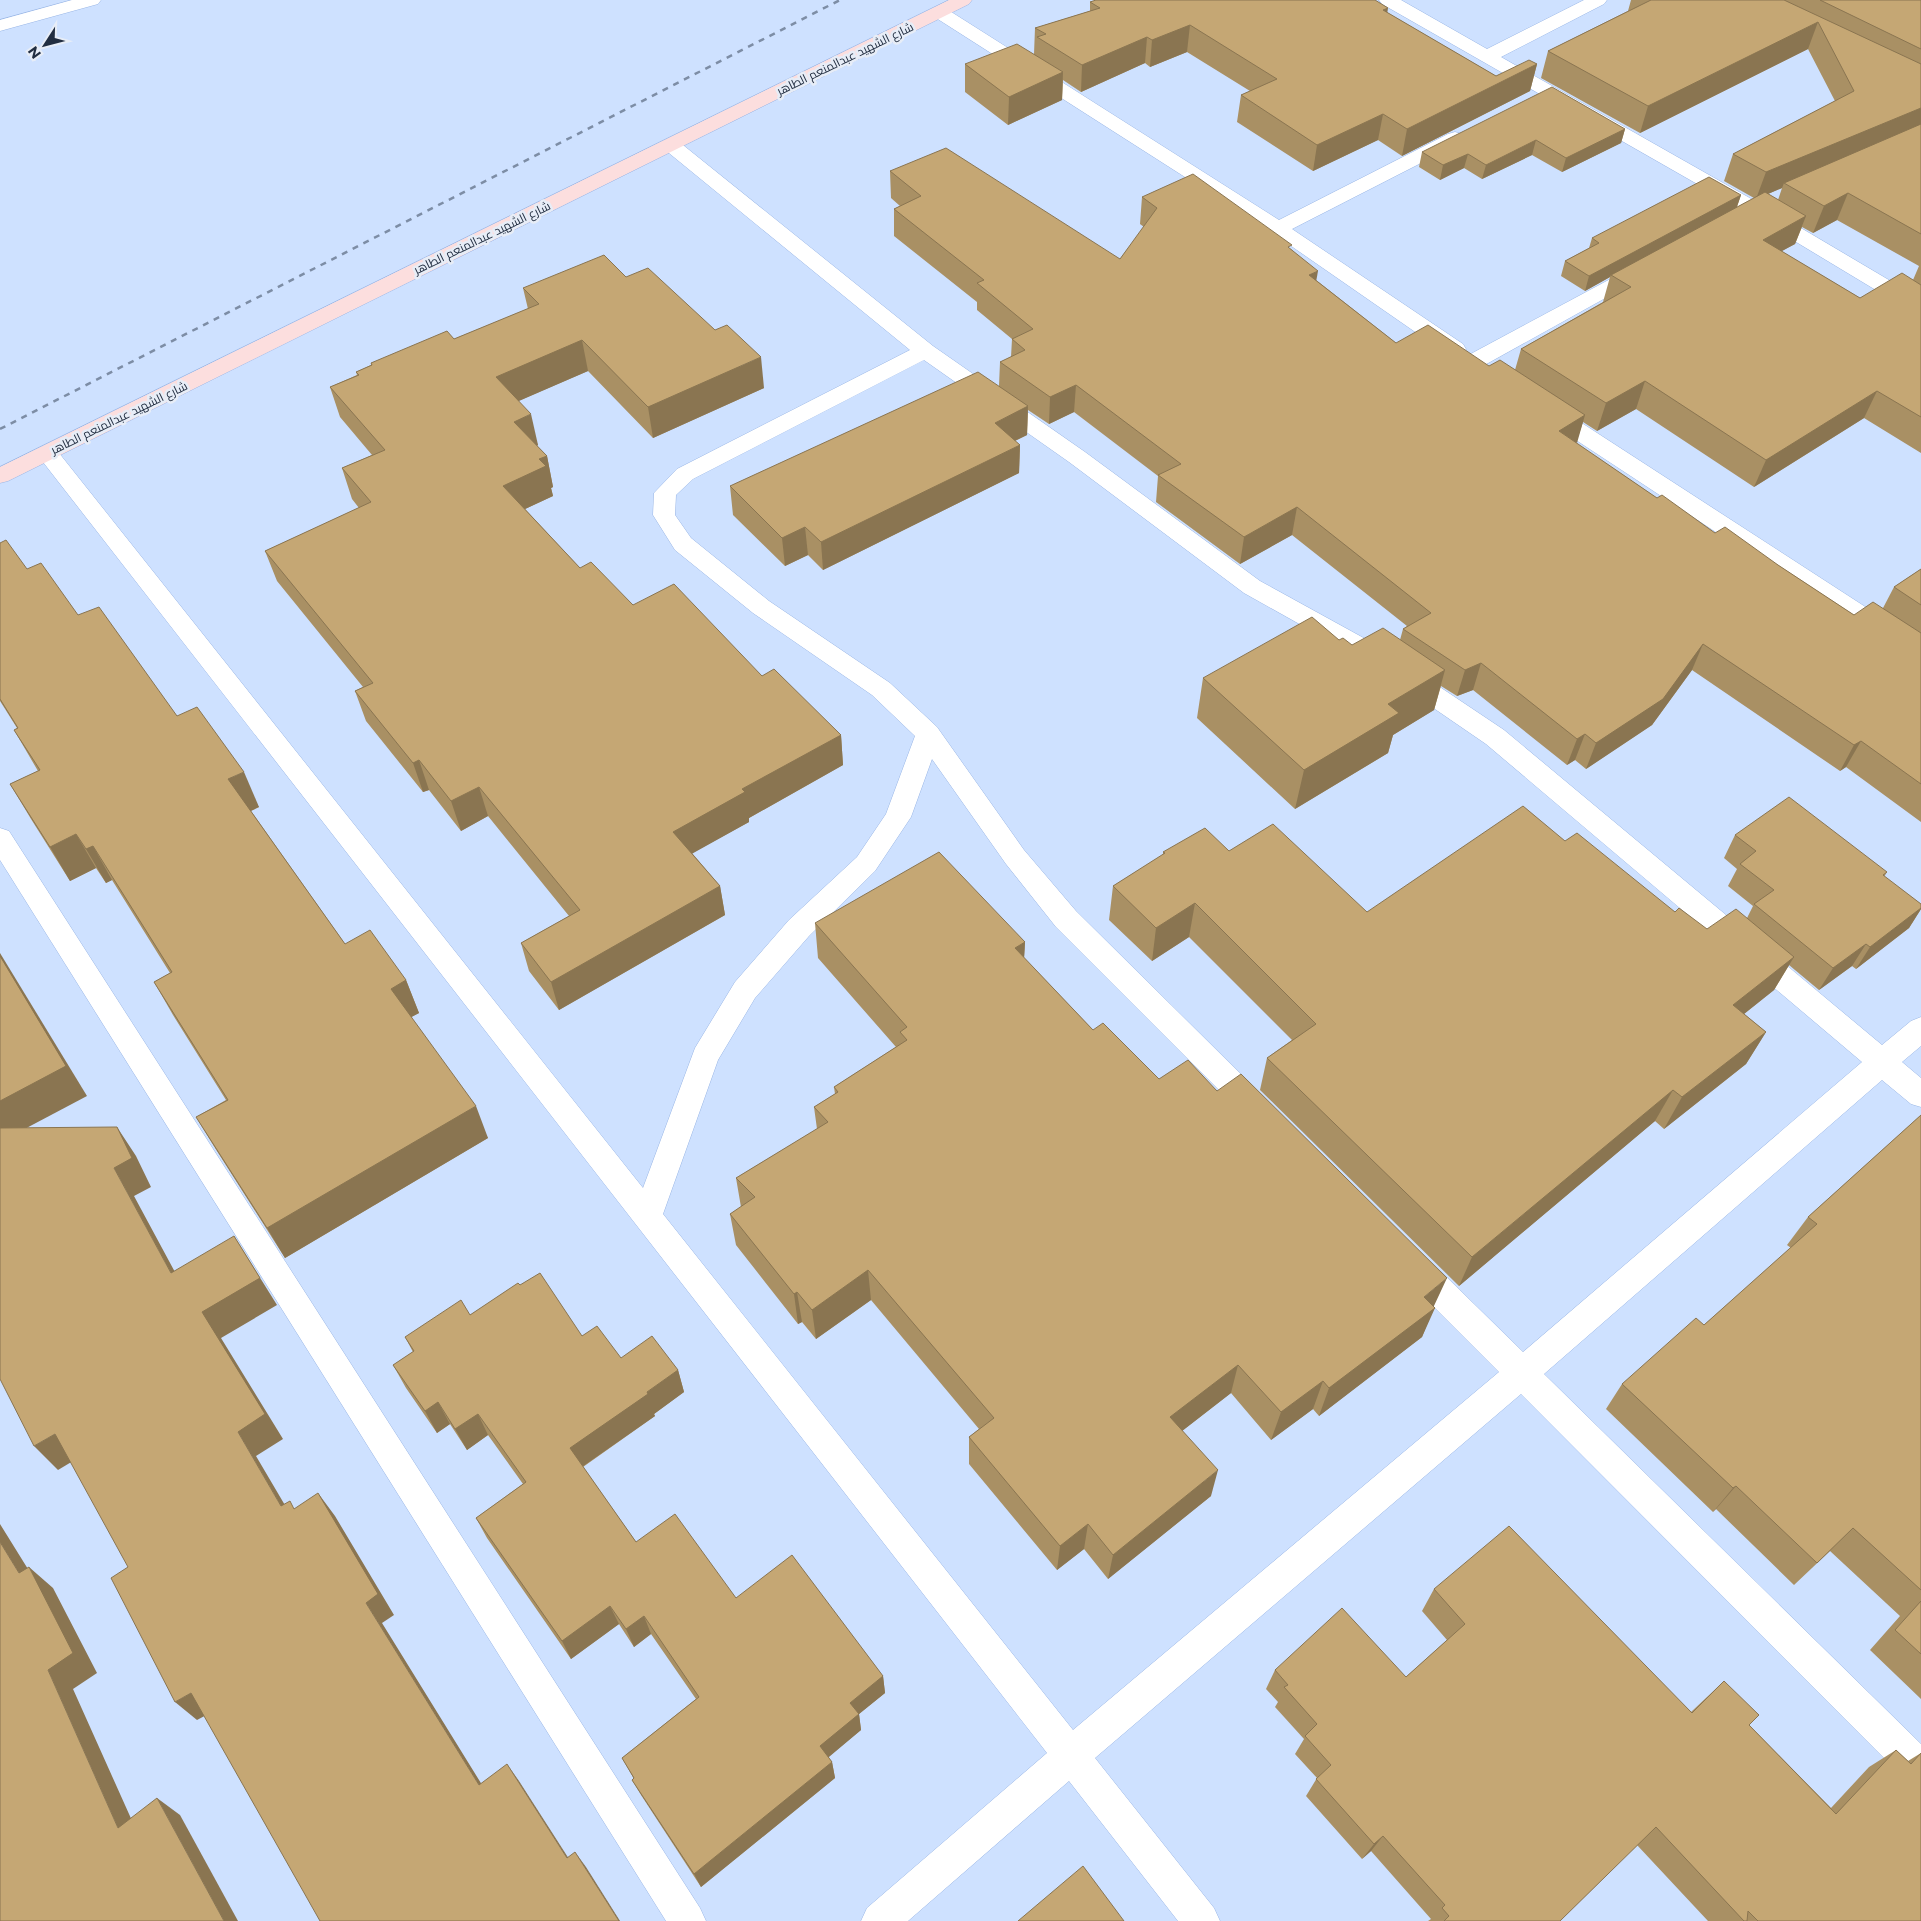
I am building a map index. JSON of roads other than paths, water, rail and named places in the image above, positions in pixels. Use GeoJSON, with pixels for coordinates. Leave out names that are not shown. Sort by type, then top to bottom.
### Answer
{"type":"FeatureCollection","features":[{"type":"Feature","properties":{"kind":"street"},"geometry":{"type":"LineString","coordinates":[[0,26],[92,0]]}},
{"type":"Feature","properties":{"kind":"street","name":"شارع الشهيد عبدالمنعم الطاهر"},"geometry":{"type":"LineString","coordinates":[[0,476],[963,0]]}},
{"type":"Feature","properties":{"kind":"street"},"geometry":{"type":"LineString","coordinates":[[1388,0],[1755,210],[1921,308]]}},
{"type":"Feature","properties":{"kind":"street"},"geometry":{"type":"LineString","coordinates":[[1488,56],[1598,0]]}},
{"type":"Feature","properties":{"kind":"street"},"geometry":{"type":"LineString","coordinates":[[940,12],[1278,228],[1481,367],[1652,265]]}},
{"type":"Feature","properties":{"kind":"street"},"geometry":{"type":"LineString","coordinates":[[1531,100],[1549,91]]}},
{"type":"Feature","properties":{"kind":"street"},"geometry":{"type":"LineString","coordinates":[[1278,228],[1470,131]]}},
{"type":"Feature","properties":{"kind":"street"},"geometry":{"type":"LineString","coordinates":[[671,145],[926,350],[1252,587],[1371,653],[1494,737],[1921,1095]]}},
{"type":"Feature","properties":{"kind":"street"},"geometry":{"type":"LineString","coordinates":[[926,350],[685,474],[665,494],[664,514],[683,544],[762,607],[881,689],[928,734],[1015,857],[1066,919],[1276,1128]]}},
{"type":"Feature","properties":{"kind":"street"},"geometry":{"type":"LineString","coordinates":[[1531,400],[1921,655]]}},
{"type":"Feature","properties":{"kind":"street"},"geometry":{"type":"LineString","coordinates":[[46,453],[1201,1921]]}},
{"type":"Feature","properties":{"kind":"street"},"geometry":{"type":"LineString","coordinates":[[647,1217],[705,1056],[745,990],[799,928],[866,864],[898,817],[928,734]]}},
{"type":"Feature","properties":{"kind":"street"},"geometry":{"type":"LineString","coordinates":[[0,838],[687,1921]]}},
{"type":"Feature","properties":{"kind":"street"},"geometry":{"type":"LineString","coordinates":[[880,1921],[1070,1756],[1522,1373],[1921,1029]]}},
{"type":"Feature","properties":{"kind":"street"},"geometry":{"type":"LineString","coordinates":[[1396,1247],[1921,1769]]}},
{"type":"Feature","properties":{"kind":"railway"},"geometry":{"type":"LineString","coordinates":[[0,429],[840,0]]}}]}
